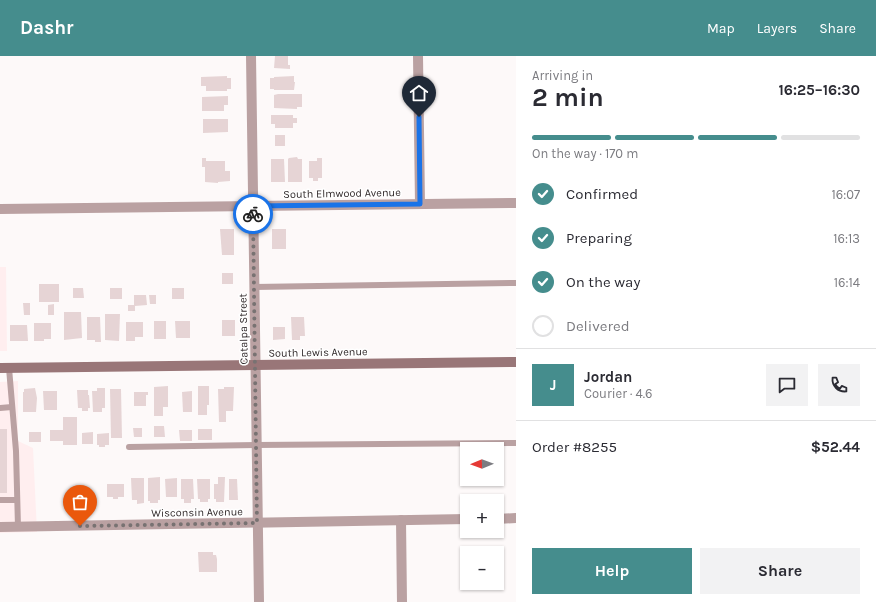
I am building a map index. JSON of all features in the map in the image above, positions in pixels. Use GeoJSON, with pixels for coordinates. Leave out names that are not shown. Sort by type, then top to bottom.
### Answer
{"type":"FeatureCollection","features":[{"type":"Feature","properties":{"kind":"main road","name":"South Lewis Avenue"},"geometry":{"type":"LineString","coordinates":[[5,368],[516,362]]}},
{"type":"Feature","properties":{"kind":"street","name":"Catalpa Street"},"geometry":{"type":"LineString","coordinates":[[251,56],[259,602]]}},
{"type":"Feature","properties":{"kind":"street"},"geometry":{"type":"LineString","coordinates":[[418,56],[420,204]]}},
{"type":"Feature","properties":{"kind":"street","name":"South Elmwood Avenue"},"geometry":{"type":"LineString","coordinates":[[0,209],[516,203]]}},
{"type":"Feature","properties":{"kind":"street"},"geometry":{"type":"LineString","coordinates":[[504,519],[516,518]]}},
{"type":"Feature","properties":{"kind":"street","name":"Wisconsin Avenue"},"geometry":{"type":"LineString","coordinates":[[0,527],[460,519]]}},
{"type":"Feature","properties":{"kind":"street"},"geometry":{"type":"LineString","coordinates":[[401,520],[402,602]]}},
{"type":"Feature","properties":{"kind":"lane"},"geometry":{"type":"LineString","coordinates":[[254,287],[516,283]]}},
{"type":"Feature","properties":{"kind":"lane"},"geometry":{"type":"LineString","coordinates":[[5,368],[12,407],[16,451],[18,527]]}},
{"type":"Feature","properties":{"kind":"lane"},"geometry":{"type":"LineString","coordinates":[[0,408],[12,407]]}},
{"type":"Feature","properties":{"kind":"lane"},"geometry":{"type":"LineString","coordinates":[[129,447],[516,443]]}},
{"type":"Feature","properties":{"kind":"lane"},"geometry":{"type":"LineString","coordinates":[[0,500],[17,500]]}},
{"type":"Feature","properties":{"kind":"shaded area"},"geometry":{"type":"Polygon","coordinates":[[[0,267],[6,267],[7,351],[0,351],[0,267]]]}},
{"type":"Feature","properties":{"kind":"shaded area"},"geometry":{"type":"Polygon","coordinates":[[[18,381],[18,441],[33,448],[37,532],[0,533],[0,382],[18,381]]]}},
{"type":"Feature","properties":{"kind":"building"},"geometry":{"type":"Polygon","coordinates":[[[275,56],[288,56],[288,65],[290,65],[290,69],[274,68],[275,56]]]}},
{"type":"Feature","properties":{"kind":"building"},"geometry":{"type":"Polygon","coordinates":[[[227,76],[227,78],[231,78],[231,89],[227,89],[227,91],[206,91],[206,86],[201,86],[201,77],[227,76]]]}},
{"type":"Feature","properties":{"kind":"building"},"geometry":{"type":"Polygon","coordinates":[[[294,76],[294,90],[270,89],[270,78],[294,76]]]}},
{"type":"Feature","properties":{"kind":"building"},"geometry":{"type":"Polygon","coordinates":[[[302,94],[302,107],[297,107],[297,109],[274,108],[274,95],[302,94]]]}},
{"type":"Feature","properties":{"kind":"building"},"geometry":{"type":"Polygon","coordinates":[[[228,96],[228,105],[224,105],[224,111],[202,111],[202,97],[228,96]]]}},
{"type":"Feature","properties":{"kind":"building"},"geometry":{"type":"Polygon","coordinates":[[[271,115],[293,115],[293,118],[297,118],[297,123],[293,123],[293,128],[275,128],[275,124],[271,124],[271,115]]]}},
{"type":"Feature","properties":{"kind":"building"},"geometry":{"type":"Polygon","coordinates":[[[203,119],[228,119],[228,132],[203,133],[203,119]]]}},
{"type":"Feature","properties":{"kind":"building"},"geometry":{"type":"Polygon","coordinates":[[[275,135],[285,135],[285,146],[275,146],[275,135]]]}},
{"type":"Feature","properties":{"kind":"building"},"geometry":{"type":"Polygon","coordinates":[[[297,157],[298,159],[302,159],[302,182],[288,182],[288,159],[297,157]]]}},
{"type":"Feature","properties":{"kind":"building"},"geometry":{"type":"Polygon","coordinates":[[[202,158],[206,158],[206,161],[225,161],[225,171],[230,171],[230,181],[218,183],[205,182],[205,167],[202,167],[202,158]]]}},
{"type":"Feature","properties":{"kind":"building"},"geometry":{"type":"Polygon","coordinates":[[[317,158],[322,158],[322,178],[318,178],[318,181],[313,181],[313,178],[309,178],[309,161],[317,161],[317,158]]]}},
{"type":"Feature","properties":{"kind":"building"},"geometry":{"type":"Polygon","coordinates":[[[271,159],[284,159],[285,182],[271,182],[271,159]]]}},
{"type":"Feature","properties":{"kind":"building"},"geometry":{"type":"Polygon","coordinates":[[[220,229],[234,229],[234,255],[222,255],[220,229]]]}},
{"type":"Feature","properties":{"kind":"building"},"geometry":{"type":"Polygon","coordinates":[[[272,229],[286,229],[286,249],[272,249],[272,229]]]}},
{"type":"Feature","properties":{"kind":"building"},"geometry":{"type":"Polygon","coordinates":[[[222,273],[233,273],[233,284],[222,284],[222,273]]]}},
{"type":"Feature","properties":{"kind":"building"},"geometry":{"type":"Polygon","coordinates":[[[39,284],[59,284],[59,302],[39,302],[39,284]]]}},
{"type":"Feature","properties":{"kind":"building"},"geometry":{"type":"Polygon","coordinates":[[[73,288],[83,288],[84,298],[73,298],[73,288]]]}},
{"type":"Feature","properties":{"kind":"building"},"geometry":{"type":"Polygon","coordinates":[[[110,288],[122,288],[122,299],[110,299],[110,288]]]}},
{"type":"Feature","properties":{"kind":"building"},"geometry":{"type":"Polygon","coordinates":[[[172,288],[184,288],[184,299],[172,299],[172,288]]]}},
{"type":"Feature","properties":{"kind":"building"},"geometry":{"type":"Polygon","coordinates":[[[134,295],[146,295],[147,305],[135,306],[135,311],[128,311],[128,305],[134,305],[134,295]]]}},
{"type":"Feature","properties":{"kind":"building"},"geometry":{"type":"Polygon","coordinates":[[[149,295],[156,295],[156,304],[150,304],[149,295]]]}},
{"type":"Feature","properties":{"kind":"building"},"geometry":{"type":"Polygon","coordinates":[[[23,303],[30,303],[30,315],[24,315],[23,303]]]}},
{"type":"Feature","properties":{"kind":"building"},"geometry":{"type":"Polygon","coordinates":[[[54,304],[54,315],[48,315],[48,305],[54,304]]]}},
{"type":"Feature","properties":{"kind":"building"},"geometry":{"type":"Polygon","coordinates":[[[64,312],[81,312],[82,338],[64,340],[64,312]]]}},
{"type":"Feature","properties":{"kind":"building"},"geometry":{"type":"Polygon","coordinates":[[[105,314],[120,314],[119,341],[105,340],[105,314]]]}},
{"type":"Feature","properties":{"kind":"building"},"geometry":{"type":"Polygon","coordinates":[[[87,317],[100,317],[101,342],[87,340],[87,317]]]}},
{"type":"Feature","properties":{"kind":"building"},"geometry":{"type":"Polygon","coordinates":[[[291,317],[304,317],[305,336],[300,336],[300,340],[292,340],[291,317]]]}},
{"type":"Feature","properties":{"kind":"building"},"geometry":{"type":"Polygon","coordinates":[[[222,320],[235,320],[235,336],[222,336],[222,320]]]}},
{"type":"Feature","properties":{"kind":"building"},"geometry":{"type":"Polygon","coordinates":[[[154,321],[166,321],[166,339],[154,339],[154,321]]]}},
{"type":"Feature","properties":{"kind":"building"},"geometry":{"type":"Polygon","coordinates":[[[175,321],[190,321],[190,338],[176,338],[175,321]]]}},
{"type":"Feature","properties":{"kind":"building"},"geometry":{"type":"Polygon","coordinates":[[[126,322],[143,322],[143,337],[135,337],[135,341],[126,341],[126,322]]]}},
{"type":"Feature","properties":{"kind":"building"},"geometry":{"type":"Polygon","coordinates":[[[34,323],[51,323],[51,339],[34,341],[34,323]]]}},
{"type":"Feature","properties":{"kind":"building"},"geometry":{"type":"Polygon","coordinates":[[[10,325],[27,325],[28,341],[10,341],[10,325]]]}},
{"type":"Feature","properties":{"kind":"building"},"geometry":{"type":"Polygon","coordinates":[[[273,327],[285,327],[285,339],[273,340],[273,327]]]}},
{"type":"Feature","properties":{"kind":"building"},"geometry":{"type":"Polygon","coordinates":[[[168,386],[168,407],[163,407],[163,416],[154,416],[154,387],[168,386]]]}},
{"type":"Feature","properties":{"kind":"building"},"geometry":{"type":"Polygon","coordinates":[[[198,386],[209,386],[209,405],[207,405],[207,415],[198,415],[198,386]]]}},
{"type":"Feature","properties":{"kind":"building"},"geometry":{"type":"Polygon","coordinates":[[[224,387],[234,387],[233,411],[226,411],[226,422],[219,422],[218,389],[224,389],[224,387]]]}},
{"type":"Feature","properties":{"kind":"building"},"geometry":{"type":"Polygon","coordinates":[[[35,388],[37,398],[36,412],[23,412],[24,389],[35,388]]]}},
{"type":"Feature","properties":{"kind":"building"},"geometry":{"type":"Polygon","coordinates":[[[97,388],[105,388],[105,408],[102,408],[102,412],[93,412],[92,391],[97,391],[97,388]]]}},
{"type":"Feature","properties":{"kind":"building"},"geometry":{"type":"Polygon","coordinates":[[[110,389],[121,389],[122,438],[111,438],[110,389]]]}},
{"type":"Feature","properties":{"kind":"building"},"geometry":{"type":"Polygon","coordinates":[[[77,390],[88,390],[90,408],[88,408],[88,411],[82,411],[82,408],[78,408],[77,390]]]}},
{"type":"Feature","properties":{"kind":"building"},"geometry":{"type":"Polygon","coordinates":[[[43,391],[57,391],[57,410],[44,410],[43,391]]]}},
{"type":"Feature","properties":{"kind":"building"},"geometry":{"type":"Polygon","coordinates":[[[192,391],[192,412],[183,412],[182,392],[192,391]]]}},
{"type":"Feature","properties":{"kind":"building"},"geometry":{"type":"Polygon","coordinates":[[[134,392],[148,392],[148,395],[146,395],[146,406],[134,406],[134,392]]]}},
{"type":"Feature","properties":{"kind":"building"},"geometry":{"type":"Polygon","coordinates":[[[63,417],[77,417],[77,445],[63,445],[63,441],[50,441],[50,430],[63,430],[63,417]]]}},
{"type":"Feature","properties":{"kind":"building"},"geometry":{"type":"Polygon","coordinates":[[[154,426],[164,426],[165,437],[154,437],[154,426]]]}},
{"type":"Feature","properties":{"kind":"building"},"geometry":{"type":"Polygon","coordinates":[[[133,428],[142,428],[142,437],[134,437],[133,428]]]}},
{"type":"Feature","properties":{"kind":"building"},"geometry":{"type":"Polygon","coordinates":[[[0,429],[7,429],[7,493],[0,493],[0,429]]]}},
{"type":"Feature","properties":{"kind":"building"},"geometry":{"type":"Polygon","coordinates":[[[198,429],[212,429],[212,440],[198,440],[198,429]]]}},
{"type":"Feature","properties":{"kind":"building"},"geometry":{"type":"Polygon","coordinates":[[[179,430],[192,430],[192,441],[180,441],[179,430]]]}},
{"type":"Feature","properties":{"kind":"building"},"geometry":{"type":"Polygon","coordinates":[[[29,432],[41,432],[41,442],[29,442],[29,432]]]}},
{"type":"Feature","properties":{"kind":"building"},"geometry":{"type":"Polygon","coordinates":[[[93,432],[93,444],[82,444],[82,433],[93,432]]]}},
{"type":"Feature","properties":{"kind":"building"},"geometry":{"type":"Polygon","coordinates":[[[109,433],[109,445],[99,447],[99,445],[97,445],[97,434],[109,433]]]}},
{"type":"Feature","properties":{"kind":"building"},"geometry":{"type":"Polygon","coordinates":[[[160,477],[160,500],[158,500],[158,503],[150,503],[150,501],[148,501],[148,478],[160,477]]]}},
{"type":"Feature","properties":{"kind":"building"},"geometry":{"type":"Polygon","coordinates":[[[218,477],[225,477],[224,502],[216,502],[216,499],[214,499],[214,484],[218,484],[218,477]]]}},
{"type":"Feature","properties":{"kind":"building"},"geometry":{"type":"Polygon","coordinates":[[[131,478],[144,478],[144,503],[137,504],[137,500],[132,500],[131,478]]]}},
{"type":"Feature","properties":{"kind":"building"},"geometry":{"type":"Polygon","coordinates":[[[177,478],[177,497],[166,497],[165,479],[177,478]]]}},
{"type":"Feature","properties":{"kind":"building"},"geometry":{"type":"Polygon","coordinates":[[[181,479],[193,479],[194,499],[191,499],[191,503],[184,503],[184,499],[181,499],[181,479]]]}},
{"type":"Feature","properties":{"kind":"building"},"geometry":{"type":"Polygon","coordinates":[[[197,479],[210,479],[210,499],[208,499],[208,502],[200,502],[200,499],[198,499],[197,479]]]}},
{"type":"Feature","properties":{"kind":"building"},"geometry":{"type":"Polygon","coordinates":[[[229,479],[237,479],[238,500],[229,500],[229,479]]]}},
{"type":"Feature","properties":{"kind":"building"},"geometry":{"type":"Polygon","coordinates":[[[107,484],[124,484],[124,497],[113,499],[113,497],[107,497],[107,484]]]}},
{"type":"Feature","properties":{"kind":"building"},"geometry":{"type":"Polygon","coordinates":[[[198,552],[213,552],[213,555],[216,555],[217,572],[199,572],[198,552]]]}},
{"type":"Feature","properties":{"kind":"way so far"},"geometry":{"type":"LineString","coordinates":[[80,526],[257,523],[253,214]]}},
{"type":"Feature","properties":{"kind":"route"},"geometry":{"type":"LineString","coordinates":[[253,214],[253,206],[420,204],[419,117]]}}]}
